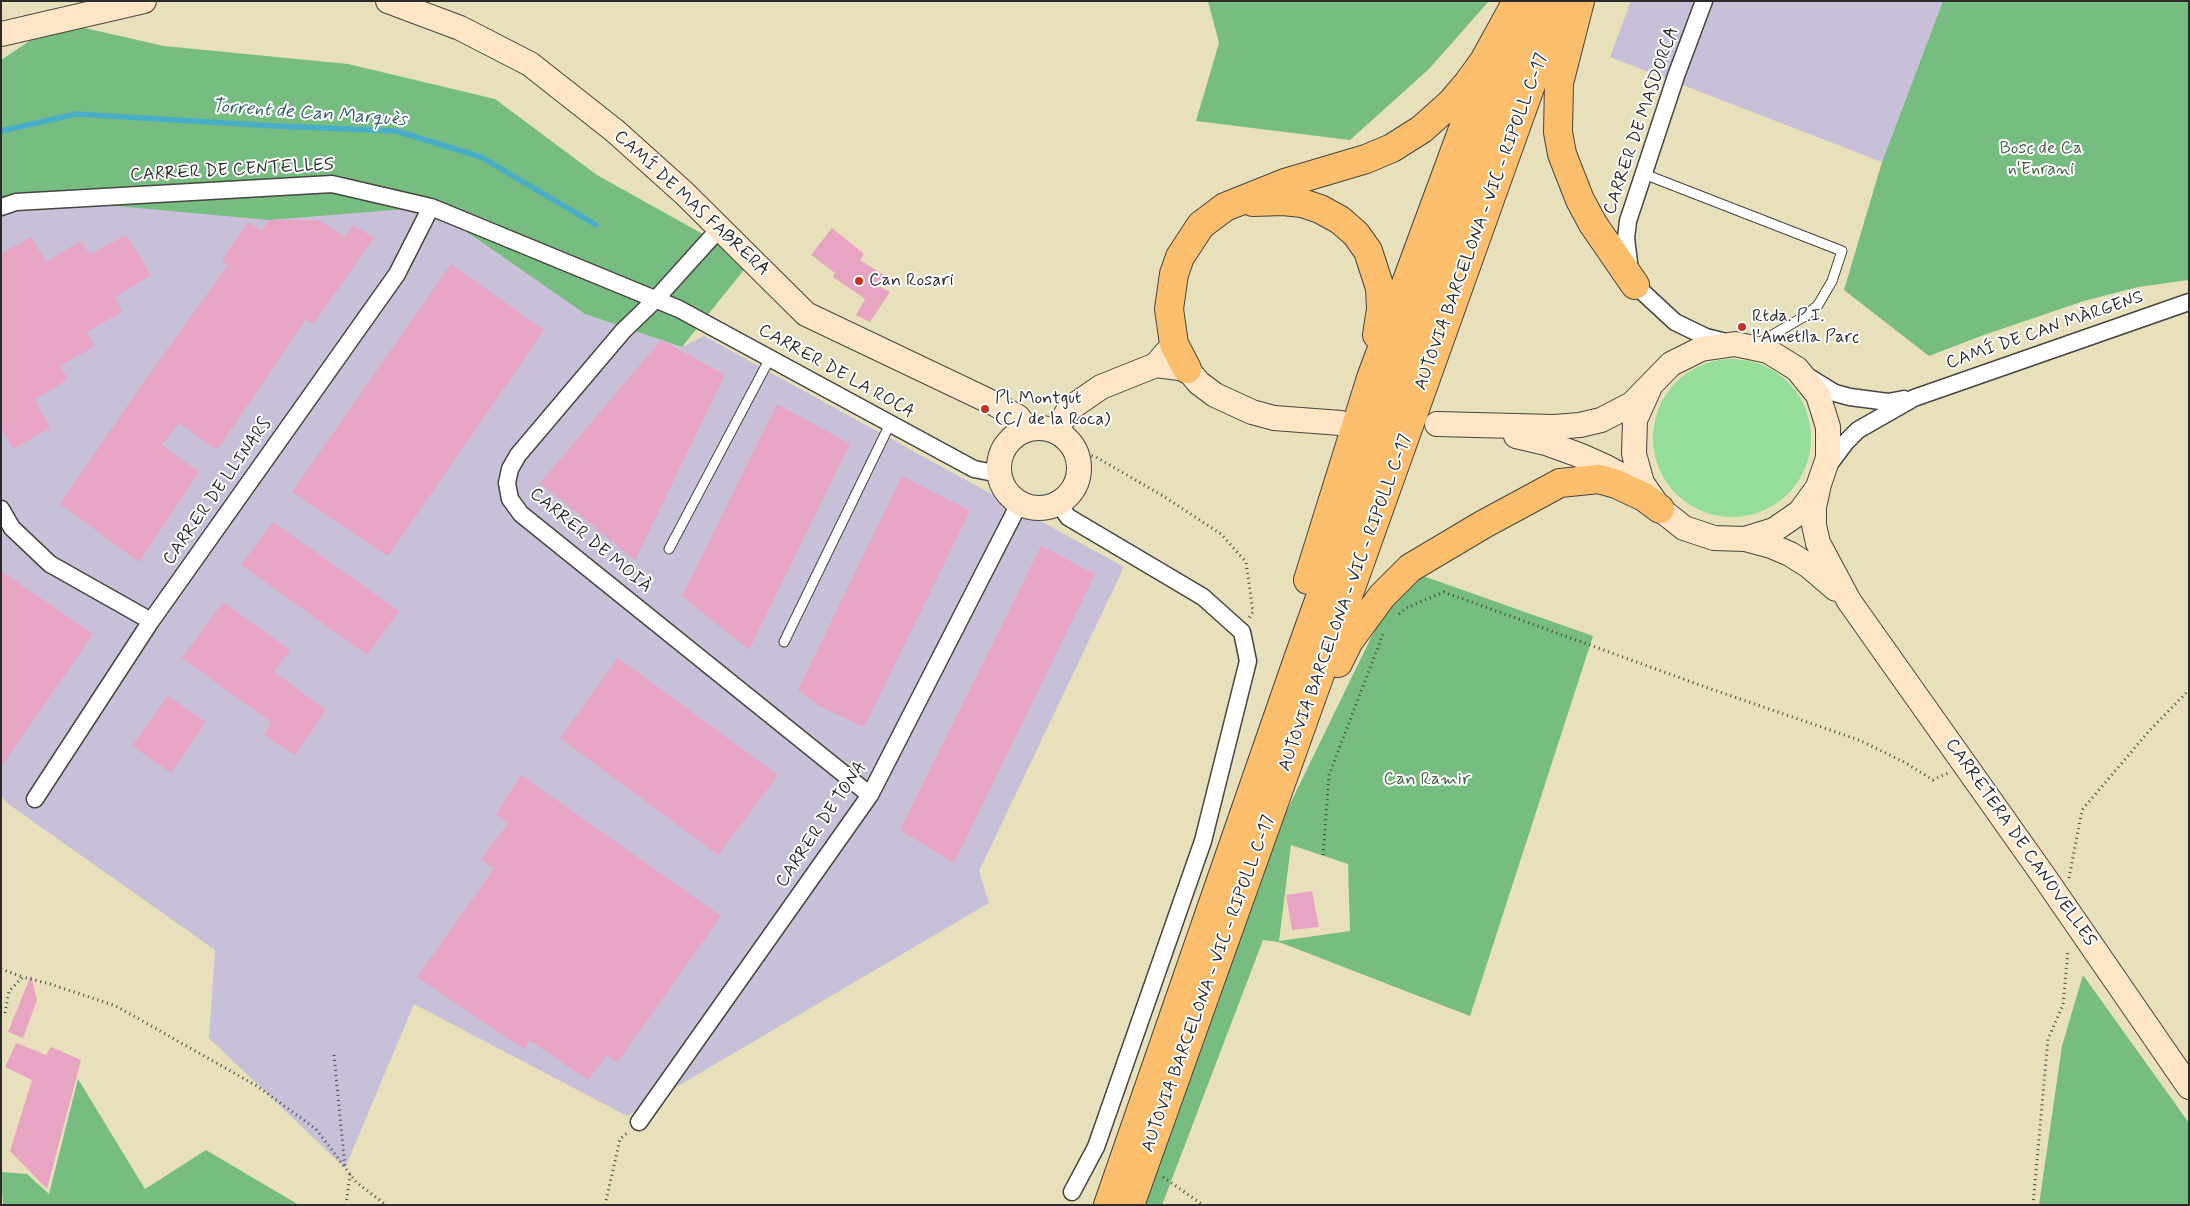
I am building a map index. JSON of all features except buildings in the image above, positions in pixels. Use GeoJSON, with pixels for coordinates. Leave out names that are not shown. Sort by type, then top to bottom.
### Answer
{"type":"FeatureCollection","features":[{"type":"Feature","properties":{"kind":"highway"},"geometry":{"type":"LineString","coordinates":[[1187,370],[1174,344],[1168,309],[1174,274],[1180,257],[1201,225],[1225,207],[1285,183],[1366,159],[1392,148],[1422,129],[1437,117],[1468,83],[1484,61],[1517,1]]}},
{"type":"Feature","properties":{"kind":"highway","name":"AUTOVIA BARCELONA - VIC - RIPOLL C-17"},"geometry":{"type":"LineString","coordinates":[[1108,1205],[1298,659],[1534,1]]}},
{"type":"Feature","properties":{"kind":"highway","name":"AUTOVIA BARCELONA - VIC - RIPOLL C-17"},"geometry":{"type":"LineString","coordinates":[[1130,1205],[1561,1]]}},
{"type":"Feature","properties":{"kind":"highway"},"geometry":{"type":"LineString","coordinates":[[1580,1],[1559,83],[1558,125],[1562,154],[1580,200],[1593,224],[1635,285]]}},
{"type":"Feature","properties":{"kind":"highway"},"geometry":{"type":"LineString","coordinates":[[1249,803],[1271,701],[1371,378],[1467,118],[1484,61]]}},
{"type":"Feature","properties":{"kind":"highway"},"geometry":{"type":"LineString","coordinates":[[1225,207],[1262,201],[1302,203],[1320,209],[1340,220],[1356,234],[1368,251],[1380,288],[1382,309],[1371,378]]}},
{"type":"Feature","properties":{"kind":"highway"},"geometry":{"type":"LineString","coordinates":[[1294,749],[1349,641],[1382,596],[1410,568],[1484,524],[1560,483],[1599,479],[1654,500]]}},
{"type":"Feature","properties":{"kind":"street"},"geometry":{"type":"LineString","coordinates":[[1,34],[144,1]]}},
{"type":"Feature","properties":{"kind":"street","name":"CAMÍ DE MAS FABRERA"},"geometry":{"type":"LineString","coordinates":[[388,1],[460,28],[530,64],[622,138],[691,200],[806,314],[995,404],[1018,417],[1027,429]]}},
{"type":"Feature","properties":{"kind":"street","name":"CARRER DE MASDORCA"},"geometry":{"type":"LineString","coordinates":[[1635,285],[1630,271],[1626,238],[1628,221],[1676,76],[1704,1]]}},
{"type":"Feature","properties":{"kind":"street","name":"CARRER DE CENTELLES"},"geometry":{"type":"LineString","coordinates":[[1,207],[16,202],[332,184],[431,207],[655,300]]}},
{"type":"Feature","properties":{"kind":"street","name":"CARRER DE LLINARS"},"geometry":{"type":"LineString","coordinates":[[35,799],[151,621],[397,274],[431,207]]}},
{"type":"Feature","properties":{"kind":"street","name":"CARRER DE MOIÀ"},"geometry":{"type":"LineString","coordinates":[[719,229],[655,300],[623,331],[518,455],[510,468],[507,483],[510,499],[521,514],[870,795]]}},
{"type":"Feature","properties":{"kind":"street"},"geometry":{"type":"LineString","coordinates":[[1635,285],[1676,322],[1706,337],[1743,346]]}},
{"type":"Feature","properties":{"kind":"street","name":"CARRER DE LA ROCA"},"geometry":{"type":"LineString","coordinates":[[655,300],[679,309],[974,469],[999,474]]}},
{"type":"Feature","properties":{"kind":"street","name":"CAMÍ DE CAN MÀRGENS"},"geometry":{"type":"LineString","coordinates":[[1796,369],[1818,384],[1850,398],[1888,402],[1914,398],[2189,302]]}},
{"type":"Feature","properties":{"kind":"street"},"geometry":{"type":"LineString","coordinates":[[1056,431],[1069,409],[1101,388],[1156,365],[1174,344]]}},
{"type":"Feature","properties":{"kind":"street"},"geometry":{"type":"LineString","coordinates":[[1743,346],[1701,349],[1671,364],[1632,404],[1601,420],[1554,428],[1448,424],[1546,443],[1606,467],[1629,478],[1684,528],[1714,538],[1745,539],[1774,530],[1800,512],[1820,481]]}},
{"type":"Feature","properties":{"kind":"street","name":"CARRETERA DE CANOVELLES"},"geometry":{"type":"LineString","coordinates":[[1743,346],[1768,351],[1796,369],[1818,395],[1828,428],[1828,458],[1814,507],[1814,524],[1818,543],[1849,601],[2189,1087]]}},
{"type":"Feature","properties":{"kind":"street"},"geometry":{"type":"LineString","coordinates":[[1156,365],[1187,370],[1199,383],[1216,395],[1252,412],[1274,418],[1341,423]]}},
{"type":"Feature","properties":{"kind":"street"},"geometry":{"type":"LineString","coordinates":[[1648,389],[1636,420],[1634,454],[1642,483],[1654,500]]}},
{"type":"Feature","properties":{"kind":"street","name":"CAMÍ DE CAN MÀRGENS"},"geometry":{"type":"LineString","coordinates":[[1820,481],[1835,455],[1858,430],[1914,398]]}},
{"type":"Feature","properties":{"kind":"street"},"geometry":{"type":"LineString","coordinates":[[1027,429],[1056,431],[1077,452],[1080,472],[1073,492],[1059,504],[1043,509],[1019,504],[1005,490],[999,474],[1000,454],[1013,436],[1027,429]]}},
{"type":"Feature","properties":{"kind":"street","name":"CARRER DE TONA"},"geometry":{"type":"LineString","coordinates":[[639,1122],[870,795],[1019,504]]}},
{"type":"Feature","properties":{"kind":"street"},"geometry":{"type":"LineString","coordinates":[[1059,504],[1068,517],[1203,597],[1242,632],[1248,661],[1203,841],[1096,1147],[1072,1192]]}},
{"type":"Feature","properties":{"kind":"street"},"geometry":{"type":"LineString","coordinates":[[1,509],[12,528],[50,564],[151,621]]}},
{"type":"Feature","properties":{"kind":"street","name":"CARRETERA DE CANOVELLES"},"geometry":{"type":"LineString","coordinates":[[1745,539],[1771,546],[1790,554],[1809,566],[1849,601]]}},
{"type":"Feature","properties":{"kind":"lane"},"geometry":{"type":"LineString","coordinates":[[1644,174],[1842,251],[1832,281],[1818,305],[1794,324],[1743,346]]}},
{"type":"Feature","properties":{"kind":"lane"},"geometry":{"type":"LineString","coordinates":[[669,548],[770,358]]}},
{"type":"Feature","properties":{"kind":"lane"},"geometry":{"type":"LineString","coordinates":[[784,642],[890,424]]}},
{"type":"Feature","properties":{"kind":"path"},"geometry":{"type":"LineString","coordinates":[[1077,452],[1096,457],[1163,496],[1221,534],[1246,562],[1253,612],[1242,632]]}},
{"type":"Feature","properties":{"kind":"path"},"geometry":{"type":"LineString","coordinates":[[1393,618],[1406,608],[1444,592],[1708,688],[1859,740],[1904,762],[1932,780],[1944,774],[1968,769]]}},
{"type":"Feature","properties":{"kind":"path"},"geometry":{"type":"LineString","coordinates":[[1323,855],[1329,775],[1384,633]]}},
{"type":"Feature","properties":{"kind":"path"},"geometry":{"type":"LineString","coordinates":[[2033,1205],[2048,1039],[2063,1005],[2068,912],[2082,810],[2148,730],[2189,690]]}},
{"type":"Feature","properties":{"kind":"path"},"geometry":{"type":"LineString","coordinates":[[1,969],[116,1006],[258,1086],[316,1129],[356,1182],[386,1205]]}},
{"type":"Feature","properties":{"kind":"path"},"geometry":{"type":"LineString","coordinates":[[5,1014],[9,991],[23,977]]}},
{"type":"Feature","properties":{"kind":"path"},"geometry":{"type":"LineString","coordinates":[[334,1055],[345,1168]]}},
{"type":"Feature","properties":{"kind":"path"},"geometry":{"type":"LineString","coordinates":[[605,1205],[620,1139],[639,1122]]}},
{"type":"Feature","properties":{"kind":"path"},"geometry":{"type":"LineString","coordinates":[[1157,1172],[1204,1205]]}},
{"type":"Feature","properties":{"kind":"path"},"geometry":{"type":"LineString","coordinates":[[346,1205],[350,1174]]}},
{"type":"Feature","properties":{"kind":"shaded area"},"geometry":{"type":"Polygon","coordinates":[[[1631,1],[1943,1],[1882,162],[1610,57],[1631,1]]]}},
{"type":"Feature","properties":{"kind":"shaded area"},"geometry":{"type":"Polygon","coordinates":[[[50,200],[431,207],[585,314],[682,347],[704,336],[1124,567],[979,871],[989,903],[627,1116],[414,1004],[345,1168],[209,1038],[215,950],[7,803],[1,796],[1,205],[50,200]]]}},
{"type":"Feature","properties":{"kind":"green space"},"geometry":{"type":"Polygon","coordinates":[[[1208,1],[1489,1],[1429,69],[1350,140],[1196,121],[1219,43],[1208,1]]]}},
{"type":"Feature","properties":{"kind":"green space","name":"Bosc de Ca n'Enrani"},"geometry":{"type":"Polygon","coordinates":[[[1943,1],[2189,1],[2189,280],[2138,287],[2084,301],[1929,356],[1844,290],[1882,162],[1943,1]]]}},
{"type":"Feature","properties":{"kind":"green space"},"geometry":{"type":"Polygon","coordinates":[[[58,22],[164,46],[348,64],[495,99],[597,175],[751,261],[682,347],[585,314],[431,207],[269,220],[50,200],[1,205],[1,60],[58,22]]]}},
{"type":"Feature","properties":{"kind":"green space"},"geometry":{"type":"Polygon","coordinates":[[[1740,359],[1755,362],[1769,368],[1788,382],[1798,394],[1808,415],[1811,438],[1808,461],[1798,482],[1788,494],[1776,504],[1755,514],[1740,517],[1724,517],[1709,514],[1688,504],[1666,482],[1654,453],[1653,430],[1656,415],[1666,394],[1688,372],[1717,360],[1740,359]]]}},
{"type":"Feature","properties":{"kind":"green space","name":"Can Ramir"},"geometry":{"type":"Polygon","coordinates":[[[1423,576],[1593,636],[1470,1016],[1279,942],[1263,940],[1162,1205],[1144,1205],[1273,839],[1383,613],[1423,576]],[[1291,845],[1279,941],[1350,931],[1348,864],[1291,845]]]}},
{"type":"Feature","properties":{"kind":"green space"},"geometry":{"type":"Polygon","coordinates":[[[2083,975],[2189,1123],[2189,1205],[2039,1205],[2062,1046],[2083,975]]]}},
{"type":"Feature","properties":{"kind":"green space"},"geometry":{"type":"Polygon","coordinates":[[[78,1079],[145,1189],[206,1150],[299,1205],[3,1205],[1,1172],[27,1174],[49,1194],[78,1079]]]}},
{"type":"Feature","properties":{"kind":"waterway","name":"Torrent de Can Marquès"},"geometry":{"type":"LineString","coordinates":[[1,131],[76,114],[396,131],[481,157],[596,225]]}},
{"type":"Feature","properties":{"kind":"place","name":"Can Rosari"},"geometry":{"type":"Point","coordinates":[859,281]}},
{"type":"Feature","properties":{"kind":"place","name":"Rtda. P.I. l'Ametlla Parc"},"geometry":{"type":"Point","coordinates":[1742,327]}},
{"type":"Feature","properties":{"kind":"place","name":"Pl. Montgut (C/ de la Roca)"},"geometry":{"type":"Point","coordinates":[985,409]}}]}
